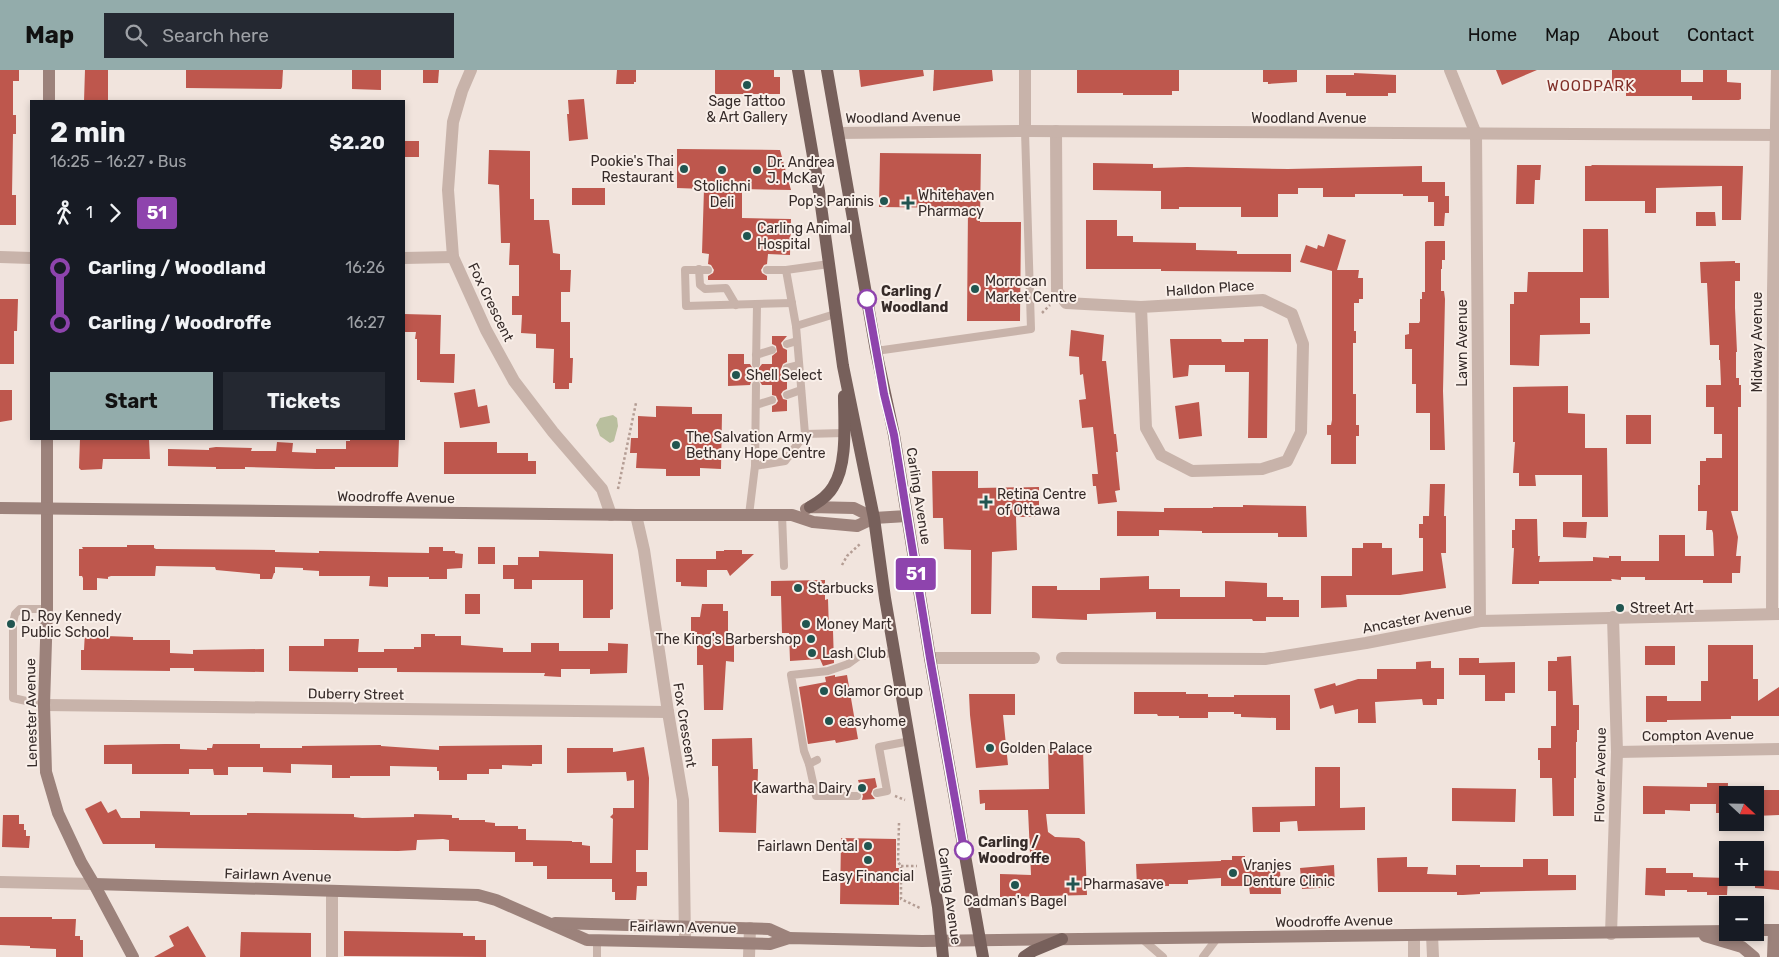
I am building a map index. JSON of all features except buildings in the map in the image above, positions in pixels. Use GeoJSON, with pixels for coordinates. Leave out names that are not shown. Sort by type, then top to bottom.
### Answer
{"type":"FeatureCollection","features":[{"type":"Feature","properties":{"kind":"main road"},"geometry":{"type":"LineString","coordinates":[[49,70],[49,100]]}},
{"type":"Feature","properties":{"kind":"main road","name":"Carling Avenue"},"geometry":{"type":"LineString","coordinates":[[798,70],[819,192],[843,366],[874,518],[938,907],[943,957]]}},
{"type":"Feature","properties":{"kind":"main road","name":"Carling Avenue"},"geometry":{"type":"LineString","coordinates":[[827,70],[876,351],[894,435],[930,658],[983,957]]}},
{"type":"Feature","properties":{"kind":"main road"},"geometry":{"type":"LineString","coordinates":[[810,507],[828,494],[837,479],[844,433],[843,366]]}},
{"type":"Feature","properties":{"kind":"main road","name":"Lenester Avenue"},"geometry":{"type":"LineString","coordinates":[[47,440],[47,609],[44,705],[46,772],[58,813],[81,862],[133,957]]}},
{"type":"Feature","properties":{"kind":"main road","name":"Woodroffe Avenue"},"geometry":{"type":"LineString","coordinates":[[787,515],[810,507],[854,508],[874,518]]}},
{"type":"Feature","properties":{"kind":"main road","name":"Woodroffe Avenue"},"geometry":{"type":"LineString","coordinates":[[0,508],[610,515],[787,515],[813,522],[857,526],[874,518]]}},
{"type":"Feature","properties":{"kind":"main road"},"geometry":{"type":"LineString","coordinates":[[874,518],[907,516]]}},
{"type":"Feature","properties":{"kind":"main road","name":"Fairlawn Avenue"},"geometry":{"type":"LineString","coordinates":[[94,884],[332,892],[478,894],[550,923],[581,938],[597,941],[685,941],[750,944],[770,944],[789,938],[941,941]]}},
{"type":"Feature","properties":{"kind":"main road","name":"Fairlawn Avenue"},"geometry":{"type":"LineString","coordinates":[[550,923],[769,929],[789,938]]}},
{"type":"Feature","properties":{"kind":"main road"},"geometry":{"type":"LineString","coordinates":[[1773,957],[1776,930]]}},
{"type":"Feature","properties":{"kind":"main road","name":"Woodroffe Avenue"},"geometry":{"type":"LineString","coordinates":[[941,941],[1139,937],[1611,934],[1719,931]]}},
{"type":"Feature","properties":{"kind":"main road"},"geometry":{"type":"LineString","coordinates":[[1690,932],[1742,947],[1754,957]]}},
{"type":"Feature","properties":{"kind":"main road"},"geometry":{"type":"LineString","coordinates":[[1024,957],[1033,951],[1062,939]]}},
{"type":"Feature","properties":{"kind":"street","name":"Fox Crescent"},"geometry":{"type":"LineString","coordinates":[[471,70],[462,91],[453,122],[448,190],[453,257],[486,330],[514,380],[553,432],[602,489],[610,515]]}},
{"type":"Feature","properties":{"kind":"street"},"geometry":{"type":"LineString","coordinates":[[1025,70],[1026,131]]}},
{"type":"Feature","properties":{"kind":"street","name":"Lawn Avenue"},"geometry":{"type":"LineString","coordinates":[[1450,70],[1476,134],[1480,621]]}},
{"type":"Feature","properties":{"kind":"street","name":"Midway Avenue"},"geometry":{"type":"LineString","coordinates":[[1776,614],[1777,70]]}},
{"type":"Feature","properties":{"kind":"street"},"geometry":{"type":"LineString","coordinates":[[1056,131],[1057,291],[1063,299]]}},
{"type":"Feature","properties":{"kind":"street","name":"Woodland Avenue"},"geometry":{"type":"LineString","coordinates":[[838,133],[1056,131],[1777,135]]}},
{"type":"Feature","properties":{"kind":"street"},"geometry":{"type":"LineString","coordinates":[[0,257],[30,258]]}},
{"type":"Feature","properties":{"kind":"street"},"geometry":{"type":"LineString","coordinates":[[405,258],[453,257]]}},
{"type":"Feature","properties":{"kind":"street","name":"Halldon Place"},"geometry":{"type":"LineString","coordinates":[[1063,299],[1066,303],[1141,307],[1263,300],[1292,314],[1302,344],[1301,432],[1287,461],[1262,469],[1192,471],[1161,456],[1146,428],[1141,307]]}},
{"type":"Feature","properties":{"kind":"street","name":"Fox Crescent"},"geometry":{"type":"LineString","coordinates":[[636,515],[644,550],[683,800],[685,941]]}},
{"type":"Feature","properties":{"kind":"street","name":"Ancaster Avenue"},"geometry":{"type":"LineString","coordinates":[[1062,658],[1265,659],[1480,621],[1776,614]]}},
{"type":"Feature","properties":{"kind":"street","name":"Flower Avenue"},"geometry":{"type":"LineString","coordinates":[[1611,934],[1617,752],[1614,617]]}},
{"type":"Feature","properties":{"kind":"street"},"geometry":{"type":"LineString","coordinates":[[930,658],[1034,658]]}},
{"type":"Feature","properties":{"kind":"street","name":"Duberry Street"},"geometry":{"type":"LineString","coordinates":[[44,705],[668,712]]}},
{"type":"Feature","properties":{"kind":"street","name":"Compton Avenue"},"geometry":{"type":"LineString","coordinates":[[1617,752],[1779,749]]}},
{"type":"Feature","properties":{"kind":"street","name":"Fairlawn Avenue"},"geometry":{"type":"LineString","coordinates":[[0,882],[94,884]]}},
{"type":"Feature","properties":{"kind":"street"},"geometry":{"type":"LineString","coordinates":[[332,892],[332,957]]}},
{"type":"Feature","properties":{"kind":"street"},"geometry":{"type":"LineString","coordinates":[[749,957],[750,928]]}},
{"type":"Feature","properties":{"kind":"street"},"geometry":{"type":"LineString","coordinates":[[1414,935],[1414,957]]}},
{"type":"Feature","properties":{"kind":"street"},"geometry":{"type":"LineString","coordinates":[[1432,935],[1433,957]]}},
{"type":"Feature","properties":{"kind":"lane"},"geometry":{"type":"LineString","coordinates":[[876,351],[1031,330],[1026,131]]}},
{"type":"Feature","properties":{"kind":"lane"},"geometry":{"type":"LineString","coordinates":[[767,270],[786,270],[829,264]]}},
{"type":"Feature","properties":{"kind":"lane"},"geometry":{"type":"LineString","coordinates":[[708,270],[685,270],[686,306],[792,303]]}},
{"type":"Feature","properties":{"kind":"lane"},"geometry":{"type":"LineString","coordinates":[[698,270],[700,285],[705,289],[726,288],[736,305]]}},
{"type":"Feature","properties":{"kind":"lane"},"geometry":{"type":"LineString","coordinates":[[755,466],[785,461],[804,434],[796,326],[786,270]]}},
{"type":"Feature","properties":{"kind":"lane"},"geometry":{"type":"LineString","coordinates":[[757,305],[756,360],[772,350]]}},
{"type":"Feature","properties":{"kind":"lane"},"geometry":{"type":"LineString","coordinates":[[796,326],[836,314]]}},
{"type":"Feature","properties":{"kind":"lane"},"geometry":{"type":"LineString","coordinates":[[787,344],[797,341]]}},
{"type":"Feature","properties":{"kind":"lane"},"geometry":{"type":"LineString","coordinates":[[787,368],[799,365]]}},
{"type":"Feature","properties":{"kind":"lane"},"geometry":{"type":"LineString","coordinates":[[749,515],[755,466],[756,385]]}},
{"type":"Feature","properties":{"kind":"lane"},"geometry":{"type":"LineString","coordinates":[[787,395],[801,390]]}},
{"type":"Feature","properties":{"kind":"lane"},"geometry":{"type":"LineString","coordinates":[[756,406],[772,400]]}},
{"type":"Feature","properties":{"kind":"lane"},"geometry":{"type":"LineString","coordinates":[[804,434],[844,433]]}},
{"type":"Feature","properties":{"kind":"lane"},"geometry":{"type":"LineString","coordinates":[[784,566],[787,515]]}},
{"type":"Feature","properties":{"kind":"lane"},"geometry":{"type":"LineString","coordinates":[[44,705],[13,698],[12,623],[15,614],[20,608],[47,609]]}},
{"type":"Feature","properties":{"kind":"lane"},"geometry":{"type":"LineString","coordinates":[[857,796],[816,796],[813,762],[804,751],[792,675],[828,671],[848,664],[859,656],[895,653]]}},
{"type":"Feature","properties":{"kind":"lane"},"geometry":{"type":"LineString","coordinates":[[877,793],[886,791],[879,747],[910,741]]}},
{"type":"Feature","properties":{"kind":"lane"},"geometry":{"type":"LineString","coordinates":[[1139,937],[1163,957]]}},
{"type":"Feature","properties":{"kind":"lane"},"geometry":{"type":"LineString","coordinates":[[1203,957],[1218,937]]}},
{"type":"Feature","properties":{"kind":"lane"},"geometry":{"type":"LineString","coordinates":[[597,941],[597,957]]}},
{"type":"Feature","properties":{"kind":"path"},"geometry":{"type":"LineString","coordinates":[[1031,330],[1047,307],[1063,299]]}},
{"type":"Feature","properties":{"kind":"path"},"geometry":{"type":"LineString","coordinates":[[618,489],[636,402]]}},
{"type":"Feature","properties":{"kind":"path"},"geometry":{"type":"LineString","coordinates":[[842,565],[847,556],[860,544]]}},
{"type":"Feature","properties":{"kind":"path"},"geometry":{"type":"LineString","coordinates":[[899,823],[898,862],[901,866],[901,899],[920,908]]}},
{"type":"Feature","properties":{"kind":"path"},"geometry":{"type":"LineString","coordinates":[[901,866],[917,866]]}},
{"type":"Feature","properties":{"kind":"green space"},"geometry":{"type":"Polygon","coordinates":[[[613,415],[617,418],[618,426],[614,441],[610,443],[600,436],[596,425],[600,418],[613,415]]]}},
{"type":"Feature","properties":{"kind":"bus line","name":"51"},"geometry":{"type":"LineString","coordinates":[[867,299],[884,394],[894,435],[930,658],[964,850]]}},
{"type":"Feature","properties":{"kind":"place","name":"Sage Tattoo & Art Gallery"},"geometry":{"type":"Point","coordinates":[747,85]}},
{"type":"Feature","properties":{"kind":"place","name":"Pookie's Thai Restaurant"},"geometry":{"type":"Point","coordinates":[684,169]}},
{"type":"Feature","properties":{"kind":"place","name":"Stolichni Deli"},"geometry":{"type":"Point","coordinates":[722,170]}},
{"type":"Feature","properties":{"kind":"place","name":"Dr. Andrea J. McKay"},"geometry":{"type":"Point","coordinates":[757,170]}},
{"type":"Feature","properties":{"kind":"place","name":"Pop's Paninis"},"geometry":{"type":"Point","coordinates":[884,201]}},
{"type":"Feature","properties":{"kind":"place","name":"Whitehaven Pharmacy"},"geometry":{"type":"Point","coordinates":[908,203]}},
{"type":"Feature","properties":{"kind":"place","name":"Carling Animal Hospital"},"geometry":{"type":"Point","coordinates":[747,236]}},
{"type":"Feature","properties":{"kind":"place","name":"Morrocan Market Centre"},"geometry":{"type":"Point","coordinates":[975,289]}},
{"type":"Feature","properties":{"kind":"place","name":"Carling / Woodland"},"geometry":{"type":"Point","coordinates":[867,299]}},
{"type":"Feature","properties":{"kind":"place","name":"Shell Select"},"geometry":{"type":"Point","coordinates":[736,375]}},
{"type":"Feature","properties":{"kind":"place","name":"The Salvation Army Bethany Hope Centre"},"geometry":{"type":"Point","coordinates":[676,445]}},
{"type":"Feature","properties":{"kind":"place","name":"Retina Centre of Ottawa"},"geometry":{"type":"Point","coordinates":[986,502]}},
{"type":"Feature","properties":{"kind":"place","name":"Starbucks"},"geometry":{"type":"Point","coordinates":[798,588]}},
{"type":"Feature","properties":{"kind":"place","name":"Street Art"},"geometry":{"type":"Point","coordinates":[1620,608]}},
{"type":"Feature","properties":{"kind":"place","name":"D. Roy Kennedy Public School"},"geometry":{"type":"Point","coordinates":[11,624]}},
{"type":"Feature","properties":{"kind":"place","name":"Money Mart"},"geometry":{"type":"Point","coordinates":[806,624]}},
{"type":"Feature","properties":{"kind":"place","name":"The King's Barbershop"},"geometry":{"type":"Point","coordinates":[811,639]}},
{"type":"Feature","properties":{"kind":"place","name":"Lash Club"},"geometry":{"type":"Point","coordinates":[812,653]}},
{"type":"Feature","properties":{"kind":"place","name":"Glamor Group"},"geometry":{"type":"Point","coordinates":[824,691]}},
{"type":"Feature","properties":{"kind":"place","name":"easyhome"},"geometry":{"type":"Point","coordinates":[829,721]}},
{"type":"Feature","properties":{"kind":"place","name":"Golden Palace"},"geometry":{"type":"Point","coordinates":[990,748]}},
{"type":"Feature","properties":{"kind":"place","name":"Kawartha Dairy"},"geometry":{"type":"Point","coordinates":[862,788]}},
{"type":"Feature","properties":{"kind":"place","name":"Fairlawn Dental"},"geometry":{"type":"Point","coordinates":[868,846]}},
{"type":"Feature","properties":{"kind":"place","name":"Carling / Woodroffe"},"geometry":{"type":"Point","coordinates":[964,850]}},
{"type":"Feature","properties":{"kind":"place","name":"Easy Financial"},"geometry":{"type":"Point","coordinates":[868,860]}},
{"type":"Feature","properties":{"kind":"place","name":"Vranjes Denture Clinic"},"geometry":{"type":"Point","coordinates":[1233,873]}},
{"type":"Feature","properties":{"kind":"place","name":"Pharmasave"},"geometry":{"type":"Point","coordinates":[1073,884]}},
{"type":"Feature","properties":{"kind":"place","name":"Cadman's Bagel"},"geometry":{"type":"Point","coordinates":[1015,885]}},
{"type":"Feature","properties":{"kind":"district","name":"WOODPARK"},"geometry":{"type":"Point","coordinates":[1591,86]}}]}
